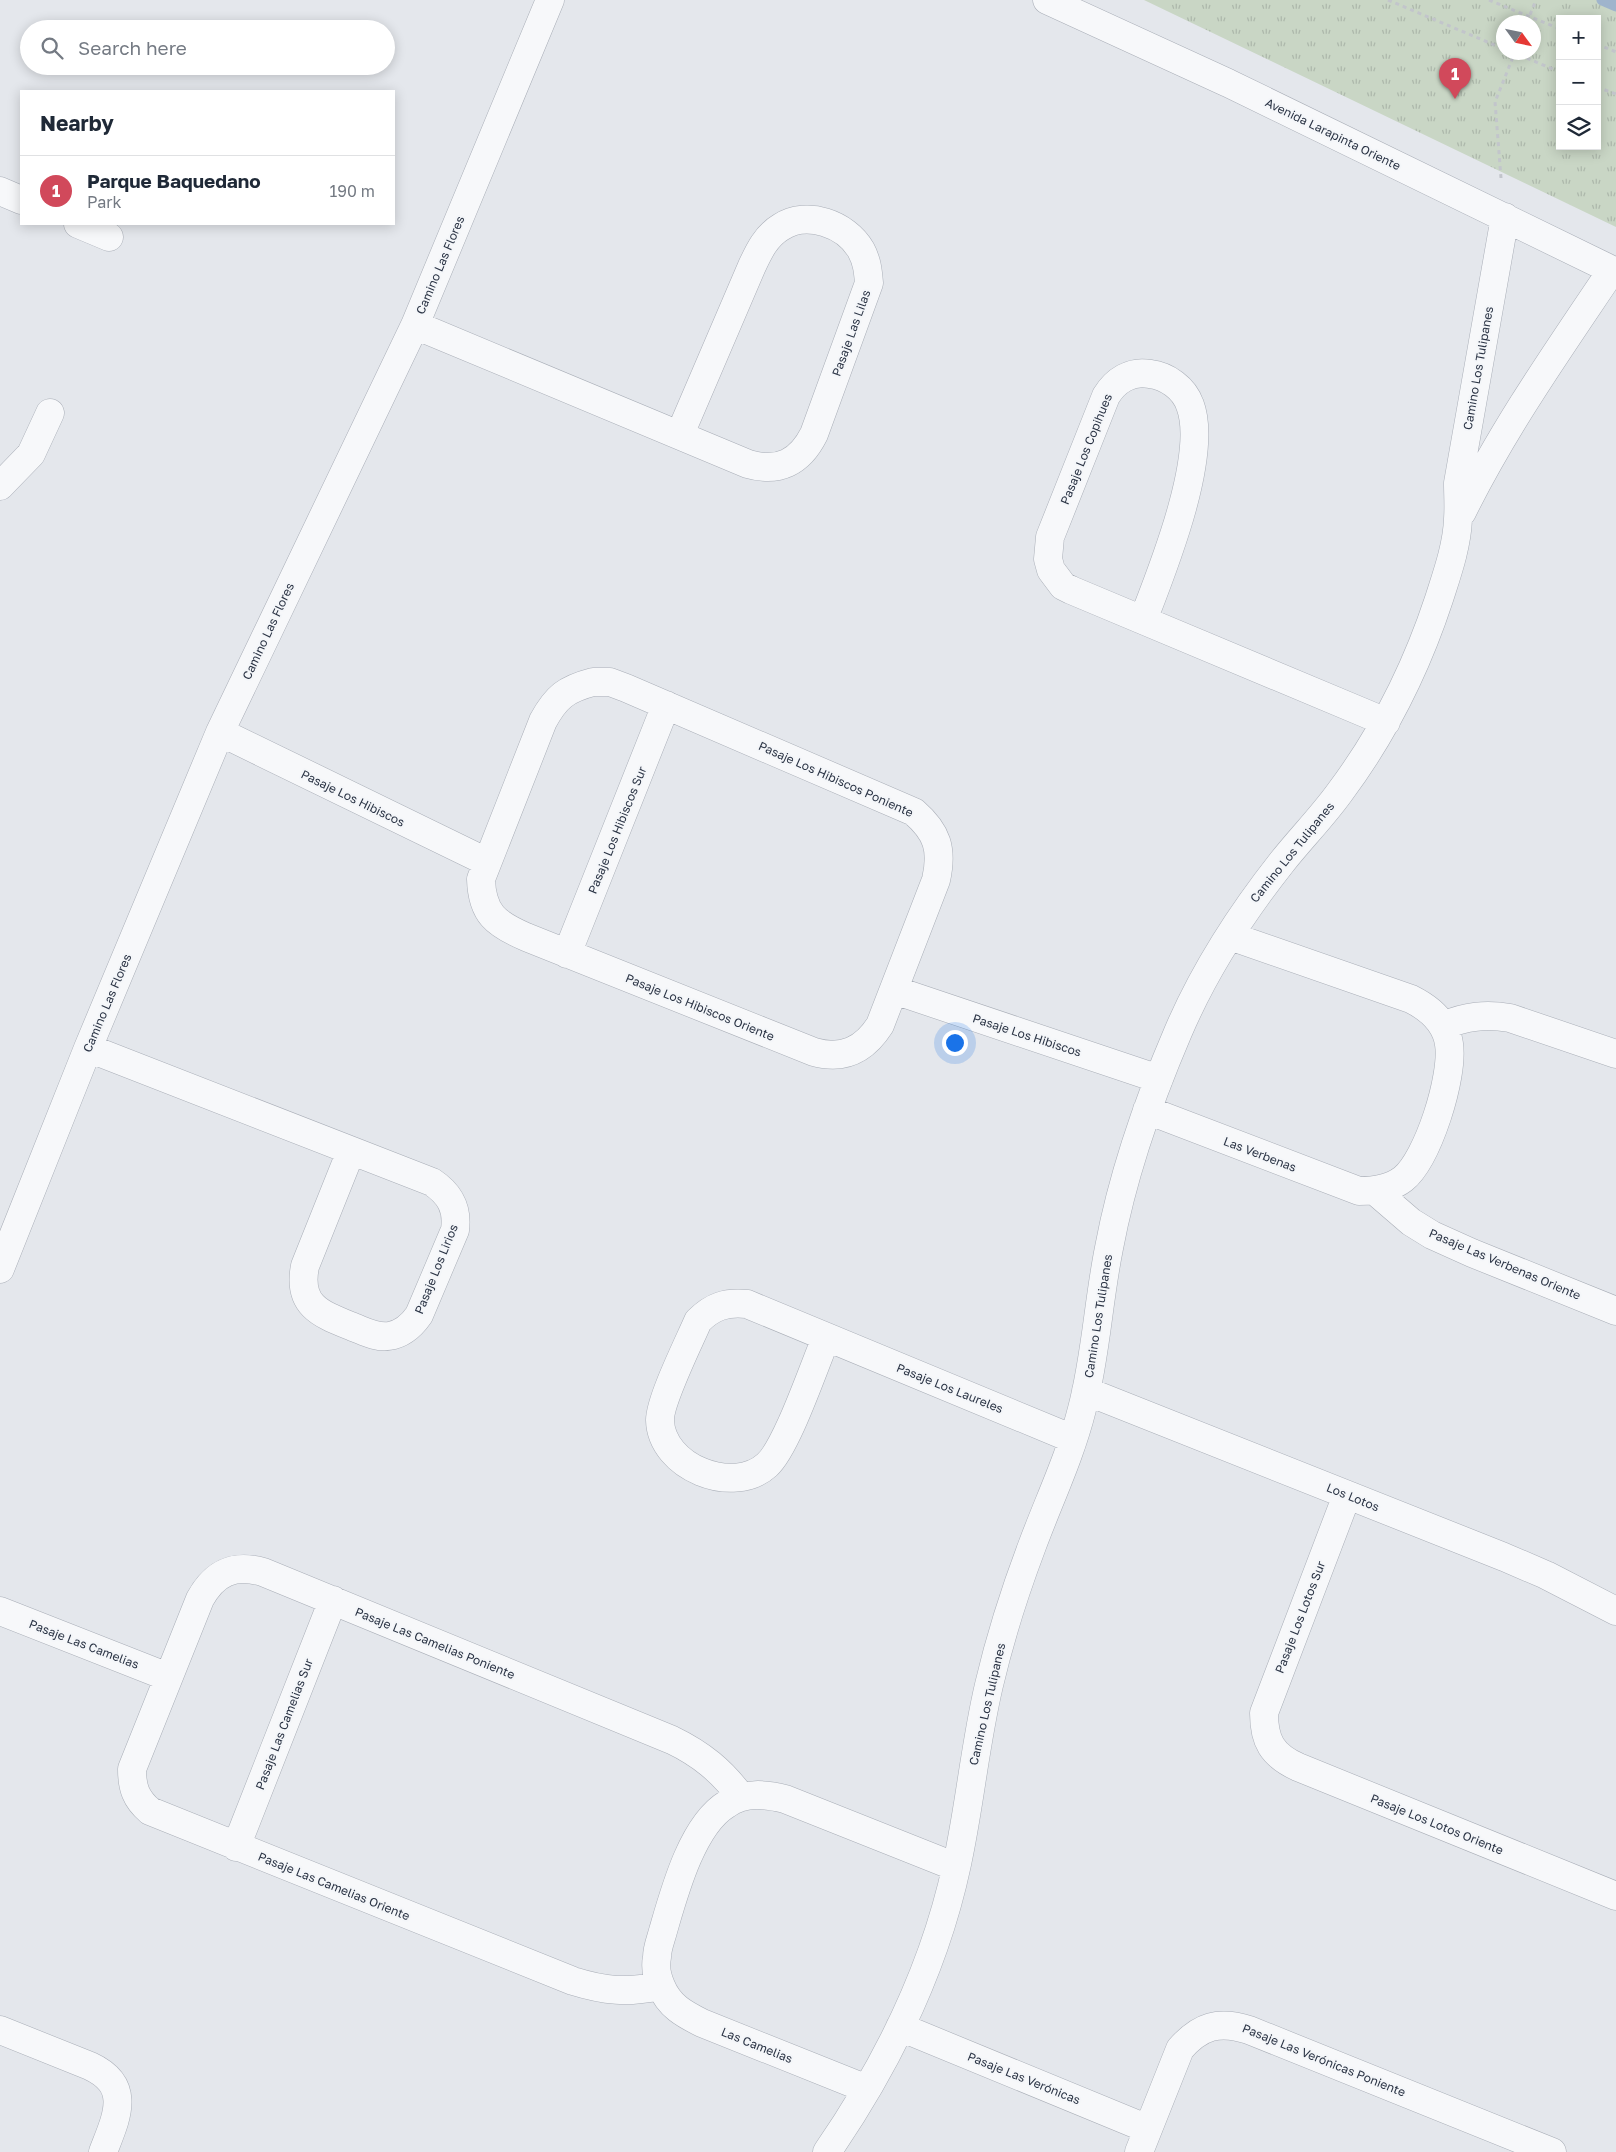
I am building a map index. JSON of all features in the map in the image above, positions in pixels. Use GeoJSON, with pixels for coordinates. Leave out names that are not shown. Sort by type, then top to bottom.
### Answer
{"type":"FeatureCollection","features":[{"type":"Feature","properties":{"kind":"street","name":"Camino Las Flores"},"geometry":{"type":"LineString","coordinates":[[0,1269],[88,1048],[220,732],[415,325],[550,0]]}},
{"type":"Feature","properties":{"kind":"street","name":"Avenida Larapinta Oriente"},"geometry":{"type":"LineString","coordinates":[[1047,0],[1228,83],[1614,271]]}},
{"type":"Feature","properties":{"kind":"street"},"geometry":{"type":"LineString","coordinates":[[0,191],[20,200]]}},
{"type":"Feature","properties":{"kind":"street","name":"Camino Los Tulipanes"},"geometry":{"type":"LineString","coordinates":[[827,2152],[867,2089],[900,2027],[921,1981],[936,1938],[956,1867],[980,1721],[996,1657],[1021,1577],[1073,1439],[1094,1355],[1108,1251],[1116,1214],[1133,1150],[1159,1079],[1180,1026],[1197,992],[1248,906],[1286,857],[1340,794],[1386,722],[1410,675],[1429,629],[1444,582],[1458,520],[1458,483],[1505,217]]}},
{"type":"Feature","properties":{"kind":"street","name":"Pasaje Las Lilas"},"geometry":{"type":"LineString","coordinates":[[415,325],[758,467],[782,466],[796,458],[807,448],[814,434],[869,283],[865,260],[860,248],[848,235],[821,220],[808,219],[794,221],[783,226],[764,242],[680,434]]}},
{"type":"Feature","properties":{"kind":"street"},"geometry":{"type":"LineString","coordinates":[[80,225],[109,237]]}},
{"type":"Feature","properties":{"kind":"street","name":"Camino Los Tulipanes"},"geometry":{"type":"LineString","coordinates":[[1458,520],[1483,470],[1513,419],[1614,271]]}},
{"type":"Feature","properties":{"kind":"street","name":"Pasaje Los Copihues"},"geometry":{"type":"LineString","coordinates":[[1143,620],[1183,505],[1195,434],[1190,404],[1183,391],[1172,382],[1160,376],[1138,373],[1120,380],[1111,387],[1106,396],[1050,537],[1048,559],[1050,570],[1063,586],[1143,620],[1386,722]]}},
{"type":"Feature","properties":{"kind":"street"},"geometry":{"type":"LineString","coordinates":[[0,486],[32,454],[50,413]]}},
{"type":"Feature","properties":{"kind":"street","name":"Pasaje Los Hibiscos Poniente"},"geometry":{"type":"LineString","coordinates":[[487,862],[543,721],[551,706],[562,694],[576,686],[593,682],[610,682],[914,812],[926,822],[935,835],[940,865],[894,990]]}},
{"type":"Feature","properties":{"kind":"street","name":"Pasaje Los Hibiscos Sur"},"geometry":{"type":"LineString","coordinates":[[567,954],[666,705]]}},
{"type":"Feature","properties":{"kind":"street","name":"Pasaje Los Hibiscos"},"geometry":{"type":"LineString","coordinates":[[220,732],[487,862]]}},
{"type":"Feature","properties":{"kind":"street","name":"Pasaje Los Hibiscos Oriente"},"geometry":{"type":"LineString","coordinates":[[487,862],[481,879],[481,894],[486,907],[501,925],[567,954],[814,1052],[827,1056],[841,1055],[854,1051],[864,1044],[880,1025],[894,990]]}},
{"type":"Feature","properties":{"kind":"street"},"geometry":{"type":"LineString","coordinates":[[1230,936],[1411,999],[1424,1005],[1442,1026],[1449,1042],[1450,1060],[1442,1100],[1434,1123],[1412,1169],[1390,1187],[1375,1191]]}},
{"type":"Feature","properties":{"kind":"street","name":"Pasaje Los Hibiscos"},"geometry":{"type":"LineString","coordinates":[[894,990],[1159,1079]]}},
{"type":"Feature","properties":{"kind":"street"},"geometry":{"type":"LineString","coordinates":[[1442,1026],[1459,1019],[1476,1016],[1502,1017],[1616,1054]]}},
{"type":"Feature","properties":{"kind":"street","name":"Pasaje Los Lirios"},"geometry":{"type":"LineString","coordinates":[[88,1048],[432,1182],[444,1191],[453,1203],[457,1217],[455,1230],[419,1315],[407,1328],[389,1336],[375,1336],[328,1317],[318,1311],[305,1294],[302,1279],[305,1266],[351,1151]]}},
{"type":"Feature","properties":{"kind":"street","name":"Las Verbenas"},"geometry":{"type":"LineString","coordinates":[[1147,1110],[1359,1191],[1375,1191]]}},
{"type":"Feature","properties":{"kind":"street","name":"Pasaje Las Verbenas Oriente"},"geometry":{"type":"LineString","coordinates":[[1375,1191],[1411,1222],[1432,1235],[1616,1311]]}},
{"type":"Feature","properties":{"kind":"street","name":"Pasaje Los Laureles"},"geometry":{"type":"LineString","coordinates":[[826,1338],[782,1442],[769,1464],[757,1473],[733,1479],[717,1476],[691,1466],[672,1452],[662,1433],[660,1418],[663,1403],[698,1321],[707,1312],[719,1305],[733,1303],[747,1304],[1073,1439]]}},
{"type":"Feature","properties":{"kind":"street","name":"Los Lotos"},"geometry":{"type":"LineString","coordinates":[[1086,1391],[1546,1575],[1616,1610]]}},
{"type":"Feature","properties":{"kind":"street","name":"Pasaje Los Lotos Sur"},"geometry":{"type":"LineString","coordinates":[[1267,1740],[1264,1712],[1268,1699],[1347,1495]]}},
{"type":"Feature","properties":{"kind":"street","name":"Pasaje Las Camelias Poniente"},"geometry":{"type":"LineString","coordinates":[[168,1677],[208,1585],[217,1576],[228,1571],[252,1568],[690,1749],[725,1776],[741,1797]]}},
{"type":"Feature","properties":{"kind":"street","name":"Pasaje Las Camelias Sur"},"geometry":{"type":"LineString","coordinates":[[236,1847],[333,1600]]}},
{"type":"Feature","properties":{"kind":"street","name":"Pasaje Las Camelias"},"geometry":{"type":"LineString","coordinates":[[0,1611],[168,1677]]}},
{"type":"Feature","properties":{"kind":"street","name":"Pasaje Las Camelias Oriente"},"geometry":{"type":"LineString","coordinates":[[168,1677],[132,1769],[134,1792],[140,1803],[150,1811],[573,1981],[597,1988],[622,1991],[660,1986]]}},
{"type":"Feature","properties":{"kind":"street","name":"Pasaje Los Lotos Oriente"},"geometry":{"type":"LineString","coordinates":[[1267,1740],[1274,1752],[1285,1761],[1298,1767],[1616,1896]]}},
{"type":"Feature","properties":{"kind":"street"},"geometry":{"type":"LineString","coordinates":[[660,1986],[656,1971],[657,1955],[669,1911],[691,1853],[704,1826],[714,1814],[726,1804],[741,1797],[756,1794],[785,1799],[956,1867]]}},
{"type":"Feature","properties":{"kind":"street","name":"Las Camelias"},"geometry":{"type":"LineString","coordinates":[[660,1986],[670,2002],[683,2014],[867,2089]]}},
{"type":"Feature","properties":{"kind":"street","name":"Pasaje Las Verónicas Poniente"},"geometry":{"type":"LineString","coordinates":[[1144,2141],[1180,2049],[1191,2036],[1206,2028],[1220,2025],[1235,2025],[1511,2144],[1552,2152]]}},
{"type":"Feature","properties":{"kind":"street","name":"Pasaje Las Verónicas"},"geometry":{"type":"LineString","coordinates":[[900,2027],[1144,2141]]}},
{"type":"Feature","properties":{"kind":"street"},"geometry":{"type":"LineString","coordinates":[[0,2030],[90,2066],[101,2071],[110,2079],[116,2090],[118,2112],[103,2152]]}},
{"type":"Feature","properties":{"kind":"path"},"geometry":{"type":"LineString","coordinates":[[1388,0],[1496,46]]}},
{"type":"Feature","properties":{"kind":"path"},"geometry":{"type":"LineString","coordinates":[[1489,0],[1526,15]]}},
{"type":"Feature","properties":{"kind":"path"},"geometry":{"type":"LineString","coordinates":[[1530,15],[1536,0]]}},
{"type":"Feature","properties":{"kind":"path"},"geometry":{"type":"LineString","coordinates":[[1541,21],[1556,27]]}},
{"type":"Feature","properties":{"kind":"path"},"geometry":{"type":"LineString","coordinates":[[1601,46],[1616,52]]}},
{"type":"Feature","properties":{"kind":"path"},"geometry":{"type":"LineString","coordinates":[[1505,217],[1495,102],[1511,60]]}},
{"type":"Feature","properties":{"kind":"path"},"geometry":{"type":"LineString","coordinates":[[1531,60],[1556,70]]}},
{"type":"Feature","properties":{"kind":"path"},"geometry":{"type":"LineString","coordinates":[[1601,88],[1616,94]]}},
{"type":"Feature","properties":{"kind":"green space"},"geometry":{"type":"Polygon","coordinates":[[[1144,0],[1616,0],[1616,227],[1144,0]]]}},
{"type":"Feature","properties":{"kind":"waterway"},"geometry":{"type":"LineString","coordinates":[[1602,0],[1616,6]]}},
{"type":"Feature","properties":{"kind":"place","name":"Parque Baquedano"},"geometry":{"type":"Point","coordinates":[1455,99]}}]}
